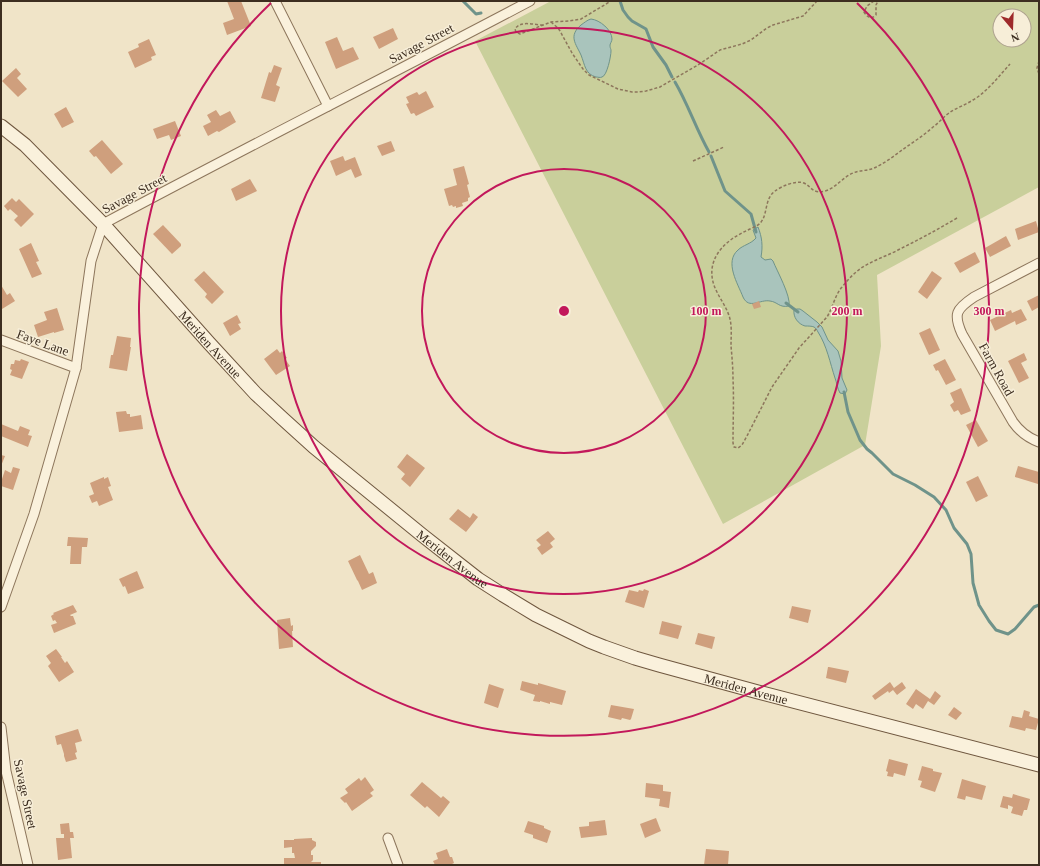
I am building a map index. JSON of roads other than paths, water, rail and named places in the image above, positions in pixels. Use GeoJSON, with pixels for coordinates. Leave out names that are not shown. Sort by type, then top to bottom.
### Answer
{"type":"FeatureCollection","features":[{"type":"Feature","properties":{"kind":"main road","name":"Meriden Avenue"},"geometry":{"type":"LineString","coordinates":[[1,126],[25,145],[103,224],[256,394],[314,447],[478,580],[536,615],[604,647],[659,665],[1039,764]]}},
{"type":"Feature","properties":{"kind":"street"},"geometry":{"type":"LineString","coordinates":[[275,1],[328,106]]}},
{"type":"Feature","properties":{"kind":"street","name":"Savage Street"},"geometry":{"type":"LineString","coordinates":[[1,607],[34,514],[76,368],[90,261],[103,224],[205,169],[382,79],[530,1]]}},
{"type":"Feature","properties":{"kind":"street","name":"Farm Road"},"geometry":{"type":"LineString","coordinates":[[1039,263],[984,291],[967,302],[958,310],[957,317],[962,334],[1013,422],[1020,431],[1039,442]]}},
{"type":"Feature","properties":{"kind":"street","name":"Faye Lane"},"geometry":{"type":"LineString","coordinates":[[1,340],[76,368]]}},
{"type":"Feature","properties":{"kind":"street","name":"Savage Street"},"geometry":{"type":"LineString","coordinates":[[1,727],[6,772],[28,865]]}},
{"type":"Feature","properties":{"kind":"street"},"geometry":{"type":"LineString","coordinates":[[388,838],[398,865]]}},
{"type":"Feature","properties":{"kind":"water"},"geometry":{"type":"Polygon","coordinates":[[[591,19],[598,21],[608,29],[612,40],[610,45],[611,54],[606,73],[604,76],[600,77],[592,76],[587,71],[574,40],[577,29],[591,19]]]}},
{"type":"Feature","properties":{"kind":"water"},"geometry":{"type":"Polygon","coordinates":[[[758,227],[762,242],[761,257],[765,260],[771,259],[773,261],[786,290],[789,306],[781,306],[770,301],[748,303],[743,297],[733,273],[732,261],[734,255],[740,248],[752,242],[756,238],[753,230],[758,227]]]}},
{"type":"Feature","properties":{"kind":"water"},"geometry":{"type":"Polygon","coordinates":[[[797,309],[803,311],[822,327],[828,340],[838,351],[841,361],[842,378],[847,390],[845,394],[840,393],[839,391],[826,349],[816,328],[802,325],[798,322],[794,313],[794,310],[797,309]]]}},
{"type":"Feature","properties":{"kind":"waterway"},"geometry":{"type":"LineString","coordinates":[[463,1],[476,14],[481,13]]}},
{"type":"Feature","properties":{"kind":"waterway"},"geometry":{"type":"LineString","coordinates":[[620,1],[623,10],[628,17],[646,29],[653,47],[666,65],[672,77]]}},
{"type":"Feature","properties":{"kind":"waterway"},"geometry":{"type":"LineString","coordinates":[[675,82],[709,152]]}},
{"type":"Feature","properties":{"kind":"waterway"},"geometry":{"type":"LineString","coordinates":[[711,156],[725,191],[751,214],[756,232]]}},
{"type":"Feature","properties":{"kind":"waterway"},"geometry":{"type":"LineString","coordinates":[[786,303],[798,312]]}},
{"type":"Feature","properties":{"kind":"waterway"},"geometry":{"type":"LineString","coordinates":[[844,392],[848,412],[860,440],[867,449],[893,474],[934,497],[946,510],[954,528],[967,544],[971,554],[973,583],[979,605],[996,630],[1008,634],[1015,629],[1034,607],[1039,605]]}}]}
